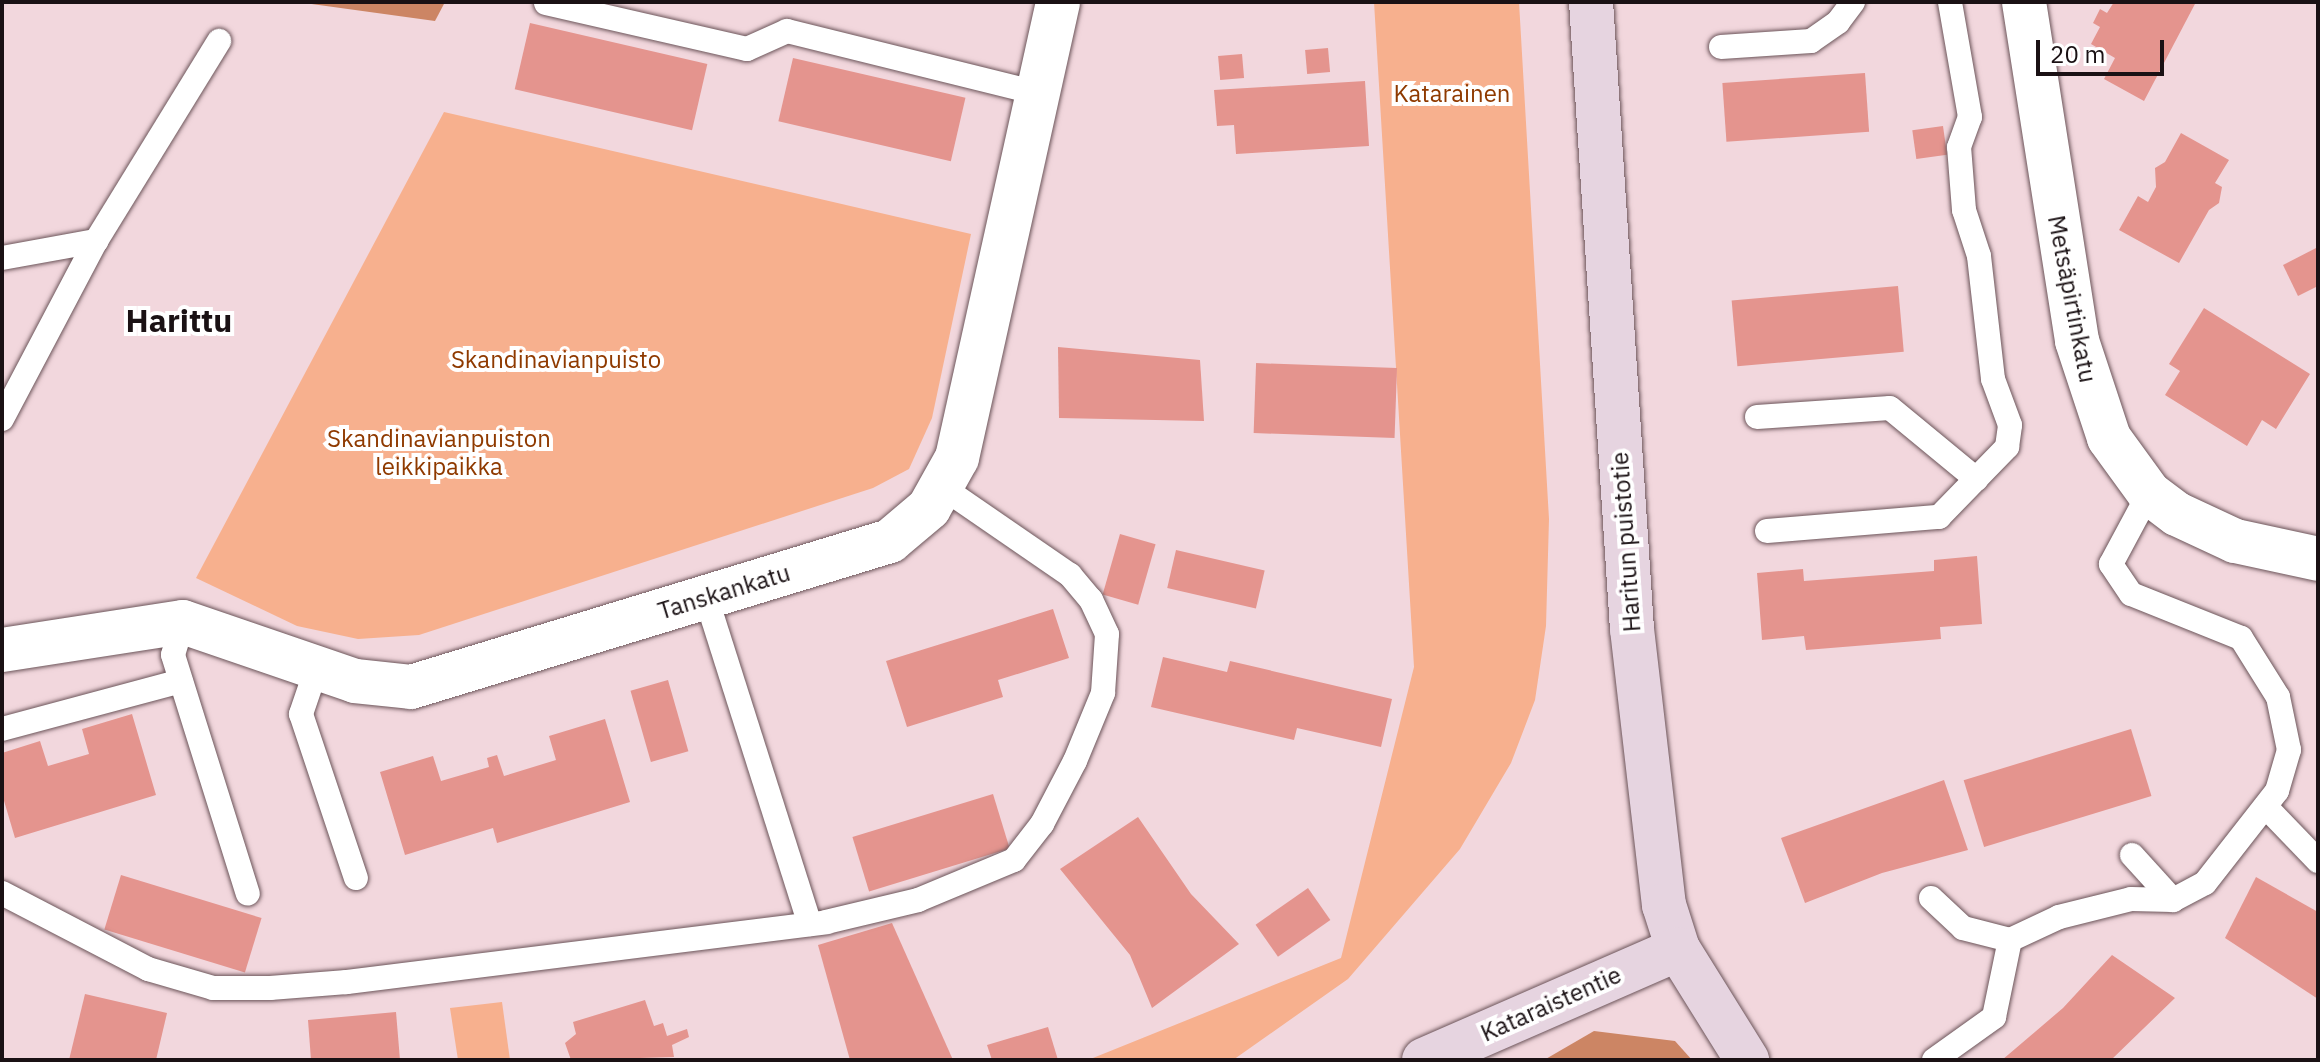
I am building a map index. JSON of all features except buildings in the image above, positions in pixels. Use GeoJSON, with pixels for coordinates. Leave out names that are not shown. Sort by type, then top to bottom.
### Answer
{"type":"FeatureCollection","features":[{"type":"Feature","properties":{"kind":"street","name":"Haritun puistotie"},"geometry":{"type":"LineString","coordinates":[[1591,2],[1632,629],[1664,905],[1678,949],[1747,1060]]}},
{"type":"Feature","properties":{"kind":"street","name":"Metsäpirtinkatu"},"geometry":{"type":"LineString","coordinates":[[2024,2],[2085,376],[2109,438],[2149,493],[2177,514],[2235,541],[2318,559]]}},
{"type":"Feature","properties":{"kind":"street","name":"Tanskankatu"},"geometry":{"type":"LineString","coordinates":[[2,650],[183,622],[318,664],[355,681],[411,687],[890,541],[929,508],[957,458],[1038,93],[1050,4]]}},
{"type":"Feature","properties":{"kind":"street","name":"Kataraistentie"},"geometry":{"type":"LineString","coordinates":[[1424,1060],[1678,949]]}},
{"type":"Feature","properties":{"kind":"lane"},"geometry":{"type":"LineString","coordinates":[[1721,47],[1811,41],[1838,22],[1853,2]]}},
{"type":"Feature","properties":{"kind":"lane"},"geometry":{"type":"LineString","coordinates":[[1767,531],[1939,517],[2007,447],[2010,425],[1993,379],[1979,256],[1964,210],[1959,147],[1970,117],[1950,2]]}},
{"type":"Feature","properties":{"kind":"lane"},"geometry":{"type":"LineString","coordinates":[[546,3],[747,49],[787,31],[1038,93]]}},
{"type":"Feature","properties":{"kind":"lane"},"geometry":{"type":"LineString","coordinates":[[2,419],[96,241],[219,41]]}},
{"type":"Feature","properties":{"kind":"lane"},"geometry":{"type":"LineString","coordinates":[[2,258],[96,241]]}},
{"type":"Feature","properties":{"kind":"lane"},"geometry":{"type":"LineString","coordinates":[[1757,417],[1890,408],[1976,479]]}},
{"type":"Feature","properties":{"kind":"lane"},"geometry":{"type":"LineString","coordinates":[[2,893],[148,969],[213,988],[347,982],[810,924],[918,900],[1014,860],[1042,824],[1103,693],[1107,634],[1091,600],[1037,548],[942,487]]}},
{"type":"Feature","properties":{"kind":"lane"},"geometry":{"type":"LineString","coordinates":[[1931,898],[1963,928],[2010,940],[2059,917],[2131,899],[2173,900],[2205,883],[2277,791],[2289,750],[2278,697],[2241,638],[2131,594],[2111,564],[2149,493]]}},
{"type":"Feature","properties":{"kind":"lane"},"geometry":{"type":"LineString","coordinates":[[706,597],[810,924]]}},
{"type":"Feature","properties":{"kind":"lane"},"geometry":{"type":"LineString","coordinates":[[183,622],[173,655],[248,894]]}},
{"type":"Feature","properties":{"kind":"lane"},"geometry":{"type":"LineString","coordinates":[[318,664],[301,714],[356,878]]}},
{"type":"Feature","properties":{"kind":"lane"},"geometry":{"type":"LineString","coordinates":[[2,729],[181,681]]}},
{"type":"Feature","properties":{"kind":"lane"},"geometry":{"type":"LineString","coordinates":[[2266,807],[2318,861]]}},
{"type":"Feature","properties":{"kind":"lane"},"geometry":{"type":"LineString","coordinates":[[2132,855],[2173,900]]}},
{"type":"Feature","properties":{"kind":"lane"},"geometry":{"type":"LineString","coordinates":[[1934,1060],[1994,1017],[2010,940]]}},
{"type":"Feature","properties":{"kind":"green space","name":"Katarainen"},"geometry":{"type":"Polygon","coordinates":[[[1374,2],[1519,2],[1549,519],[1546,626],[1535,700],[1511,763],[1460,849],[1348,979],[1233,1060],[1088,1060],[1341,958],[1414,667],[1374,2]]]}},
{"type":"Feature","properties":{"kind":"green space","name":"Skandinavianpuisto"},"geometry":{"type":"Polygon","coordinates":[[[444,112],[971,234],[932,418],[909,469],[873,488],[419,635],[358,639],[297,626],[196,578],[444,112]]]}},
{"type":"Feature","properties":{"kind":"green space"},"geometry":{"type":"Polygon","coordinates":[[[502,1002],[510,1060],[458,1060],[450,1008],[502,1002]]]}},
{"type":"Feature","properties":{"kind":"shaded area"},"geometry":{"type":"Polygon","coordinates":[[[297,2],[445,2],[435,21],[297,2]]]}},
{"type":"Feature","properties":{"kind":"shaded area"},"geometry":{"type":"Polygon","coordinates":[[[1594,1031],[1675,1041],[1692,1060],[1544,1060],[1594,1031]]]}},
{"type":"Feature","properties":{"kind":"district","name":"Harittu"},"geometry":{"type":"Point","coordinates":[179,320]}},
{"type":"Feature","properties":{"kind":"park label","name":"Skandinavianpuiston leikkipaikka"},"geometry":{"type":"Point","coordinates":[439,453]}}]}
